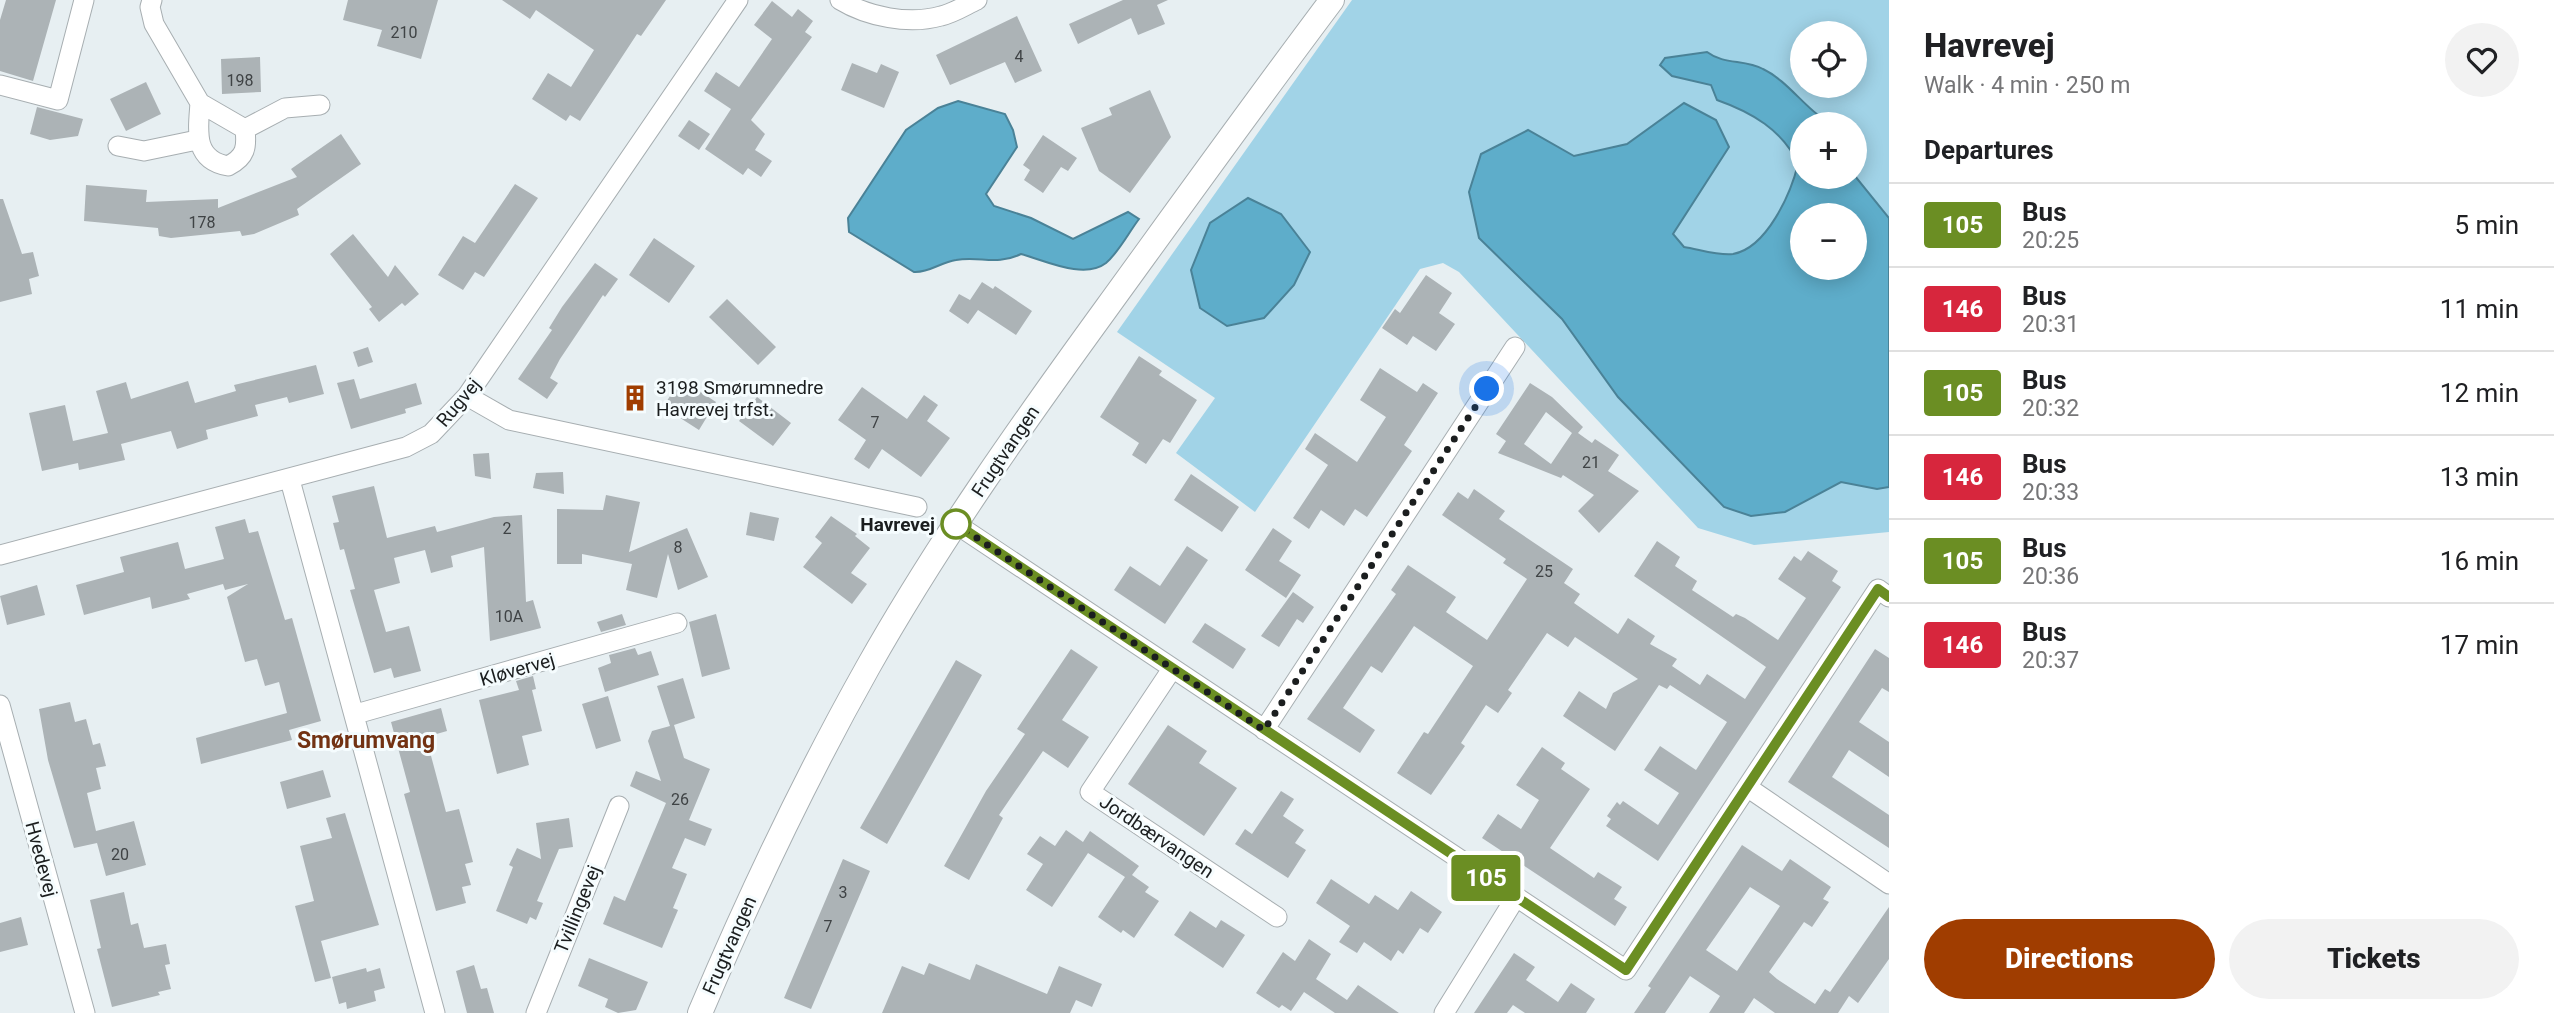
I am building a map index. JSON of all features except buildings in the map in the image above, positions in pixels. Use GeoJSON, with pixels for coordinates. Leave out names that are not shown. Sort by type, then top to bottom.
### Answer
{"type":"FeatureCollection","features":[{"type":"Feature","properties":{"kind":"street"},"geometry":{"type":"LineString","coordinates":[[0,85],[58,100],[84,0]]}},
{"type":"Feature","properties":{"kind":"street"},"geometry":{"type":"LineString","coordinates":[[152,0],[150,7],[154,24],[200,103],[245,128]]}},
{"type":"Feature","properties":{"kind":"street","name":"Rugvej"},"geometry":{"type":"LineString","coordinates":[[0,555],[290,480],[406,447],[432,434],[467,396],[738,0]]}},
{"type":"Feature","properties":{"kind":"street"},"geometry":{"type":"LineString","coordinates":[[839,0],[877,16],[914,19],[941,16],[977,0]]}},
{"type":"Feature","properties":{"kind":"street","name":"Frugtvangen"},"geometry":{"type":"LineString","coordinates":[[700,1013],[746,905],[803,788],[869,665],[956,524],[1047,388],[1332,0]]}},
{"type":"Feature","properties":{"kind":"street"},"geometry":{"type":"LineString","coordinates":[[200,103],[197,139],[205,155],[228,166],[239,160],[247,148],[245,128]]}},
{"type":"Feature","properties":{"kind":"street"},"geometry":{"type":"LineString","coordinates":[[245,128],[285,108],[320,105]]}},
{"type":"Feature","properties":{"kind":"street"},"geometry":{"type":"LineString","coordinates":[[118,146],[144,150],[197,139]]}},
{"type":"Feature","properties":{"kind":"street"},"geometry":{"type":"LineString","coordinates":[[1264,730],[1515,347]]}},
{"type":"Feature","properties":{"kind":"street"},"geometry":{"type":"LineString","coordinates":[[467,396],[509,420],[917,507]]}},
{"type":"Feature","properties":{"kind":"street"},"geometry":{"type":"LineString","coordinates":[[290,480],[356,714],[435,1013]]}},
{"type":"Feature","properties":{"kind":"street"},"geometry":{"type":"LineString","coordinates":[[956,524],[1626,970],[1878,589],[1889,597]]}},
{"type":"Feature","properties":{"kind":"street","name":"Kløvervej"},"geometry":{"type":"LineString","coordinates":[[356,714],[677,623]]}},
{"type":"Feature","properties":{"kind":"street","name":"Jordbærvangen"},"geometry":{"type":"LineString","coordinates":[[1172,669],[1090,792],[1277,917]]}},
{"type":"Feature","properties":{"kind":"street","name":"Hvedevej"},"geometry":{"type":"LineString","coordinates":[[0,705],[85,1013]]}},
{"type":"Feature","properties":{"kind":"street"},"geometry":{"type":"LineString","coordinates":[[1747,787],[1889,884]]}},
{"type":"Feature","properties":{"kind":"street","name":"Tvillingevej"},"geometry":{"type":"LineString","coordinates":[[536,1013],[619,806]]}},
{"type":"Feature","properties":{"kind":"street"},"geometry":{"type":"LineString","coordinates":[[1444,1013],[1516,897]]}},
{"type":"Feature","properties":{"kind":"shaded area"},"geometry":{"type":"Polygon","coordinates":[[[1352,0],[1889,0],[1889,532],[1754,545],[1698,528],[1459,272],[1443,263],[1420,269],[1255,512],[1176,453],[1215,398],[1117,332],[1352,0]]]}},
{"type":"Feature","properties":{"kind":"shaded area"},"geometry":{"type":"Polygon","coordinates":[[[1707,52],[1720,59],[1756,66],[1771,73],[1790,89],[1790,98],[1800,98],[1815,112],[1790,112],[1790,149],[1765,124],[1742,110],[1717,100],[1711,85],[1672,76],[1660,65],[1665,58],[1707,52]]]}},
{"type":"Feature","properties":{"kind":"shaded area"},"geometry":{"type":"Polygon","coordinates":[[[958,101],[1005,114],[1013,130],[1017,147],[986,194],[994,206],[1031,218],[1073,239],[1128,212],[1139,219],[1120,248],[1106,263],[1087,270],[1076,269],[1021,254],[996,260],[956,260],[914,272],[849,232],[848,218],[906,130],[938,108],[958,101]]]}},
{"type":"Feature","properties":{"kind":"shaded area"},"geometry":{"type":"Polygon","coordinates":[[[1684,103],[1716,120],[1729,147],[1673,234],[1684,247],[1721,254],[1745,250],[1767,231],[1790,189],[1866,189],[1889,218],[1889,487],[1877,489],[1841,482],[1785,512],[1751,516],[1724,507],[1618,397],[1562,319],[1479,238],[1469,192],[1481,154],[1528,130],[1574,156],[1627,144],[1684,103]]]}},
{"type":"Feature","properties":{"kind":"shaded area"},"geometry":{"type":"Polygon","coordinates":[[[1248,198],[1281,214],[1310,252],[1294,285],[1264,318],[1227,326],[1200,308],[1191,270],[1210,223],[1248,198]]]}},
{"type":"Feature","properties":{"kind":"bus line","name":"105"},"geometry":{"type":"LineString","coordinates":[[956,524],[1626,970],[1878,589],[1889,597]]}},
{"type":"Feature","properties":{"kind":"place","name":"3198 Smørumnedre Havrevej trfst."},"geometry":{"type":"Point","coordinates":[635,398]}},
{"type":"Feature","properties":{"kind":"place","name":"Havrevej"},"geometry":{"type":"Point","coordinates":[956,524]}},
{"type":"Feature","properties":{"kind":"district","name":"Smørumvang"},"geometry":{"type":"Point","coordinates":[366,740]}},
{"type":"Feature","properties":{"kind":"route"},"geometry":{"type":"LineString","coordinates":[[956,524],[1264,730],[1487,389]]}}]}
